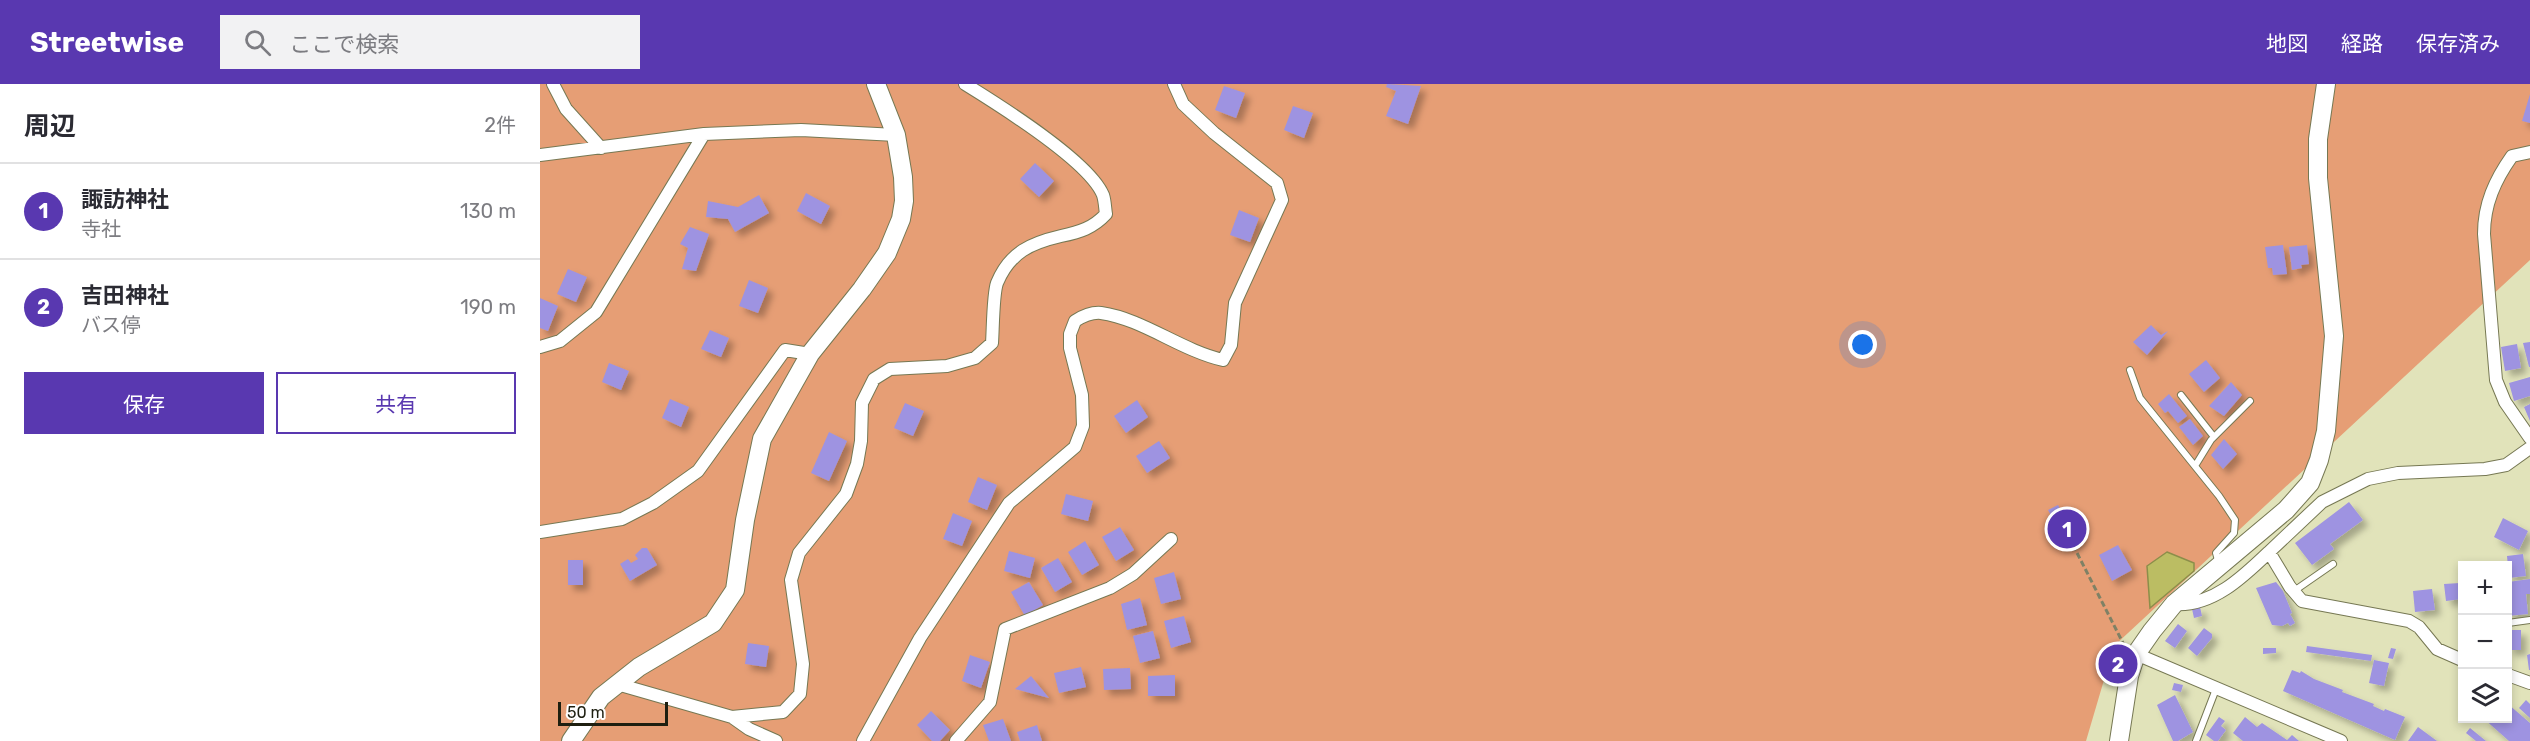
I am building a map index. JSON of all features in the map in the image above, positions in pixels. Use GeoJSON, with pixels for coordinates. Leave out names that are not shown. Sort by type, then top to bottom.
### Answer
{"type":"FeatureCollection","features":[{"type":"Feature","properties":{"kind":"street"},"geometry":{"type":"LineString","coordinates":[[553,84],[566,109],[601,148]]}},
{"type":"Feature","properties":{"kind":"street"},"geometry":{"type":"LineString","coordinates":[[571,741],[601,697],[639,667],[712,623],[735,590],[745,520],[762,439],[810,354],[862,289],[887,253],[901,219],[904,201],[903,177],[896,135],[876,84]]}},
{"type":"Feature","properties":{"kind":"street"},"geometry":{"type":"LineString","coordinates":[[732,717],[783,712],[800,694],[803,664],[791,580],[799,553],[846,494],[857,464],[861,441],[862,403],[874,380],[890,369],[947,366],[975,358],[992,343],[997,284],[1019,251],[1041,241],[1082,231],[1097,224],[1106,214],[1104,196],[1094,180],[1047,138],[965,84]]}},
{"type":"Feature","properties":{"kind":"street"},"geometry":{"type":"LineString","coordinates":[[863,741],[920,638],[1009,503],[1075,447],[1083,426],[1083,405],[1070,348],[1070,334],[1075,321],[1087,314],[1099,313],[1116,317],[1200,355],[1223,360],[1231,345],[1235,303],[1282,200],[1277,183],[1214,133],[1183,104],[1174,84]]}},
{"type":"Feature","properties":{"kind":"street"},"geometry":{"type":"LineString","coordinates":[[2119,741],[2129,676],[2135,658],[2174,604],[2286,510],[2310,483],[2319,460],[2326,431],[2334,336],[2318,178],[2318,139],[2326,84]]}},
{"type":"Feature","properties":{"kind":"street"},"geometry":{"type":"LineString","coordinates":[[540,155],[704,134],[801,130],[896,135]]}},
{"type":"Feature","properties":{"kind":"street"},"geometry":{"type":"LineString","coordinates":[[540,347],[560,341],[596,312],[704,134]]}},
{"type":"Feature","properties":{"kind":"street"},"geometry":{"type":"LineString","coordinates":[[2530,152],[2512,156],[2491,191],[2484,216],[2496,380],[2505,402],[2530,438]]}},
{"type":"Feature","properties":{"kind":"street"},"geometry":{"type":"LineString","coordinates":[[540,532],[622,519],[653,503],[698,471],[785,350],[810,354]]}},
{"type":"Feature","properties":{"kind":"street"},"geometry":{"type":"LineString","coordinates":[[2174,604],[2188,605],[2224,590],[2245,575],[2322,502],[2368,479],[2398,473],[2485,470],[2506,465],[2530,448]]}},
{"type":"Feature","properties":{"kind":"street"},"geometry":{"type":"LineString","coordinates":[[956,741],[990,702],[1005,629],[1110,588],[1133,574],[1171,539]]}},
{"type":"Feature","properties":{"kind":"street"},"geometry":{"type":"LineString","coordinates":[[2269,552],[2302,601],[2409,621],[2419,627],[2437,649],[2458,658]]}},
{"type":"Feature","properties":{"kind":"street"},"geometry":{"type":"LineString","coordinates":[[2135,658],[2341,741]]}},
{"type":"Feature","properties":{"kind":"street"},"geometry":{"type":"LineString","coordinates":[[2512,676],[2530,683]]}},
{"type":"Feature","properties":{"kind":"street"},"geometry":{"type":"LineString","coordinates":[[617,684],[732,717],[748,729],[776,741]]}},
{"type":"Feature","properties":{"kind":"lane"},"geometry":{"type":"LineString","coordinates":[[2130,370],[2140,398],[2235,520],[2234,533],[2216,553],[2220,566]]}},
{"type":"Feature","properties":{"kind":"lane"},"geometry":{"type":"LineString","coordinates":[[2181,395],[2214,437]]}},
{"type":"Feature","properties":{"kind":"lane"},"geometry":{"type":"LineString","coordinates":[[2195,466],[2214,437],[2250,401]]}},
{"type":"Feature","properties":{"kind":"lane"},"geometry":{"type":"LineString","coordinates":[[2294,591],[2333,564]]}},
{"type":"Feature","properties":{"kind":"lane"},"geometry":{"type":"LineString","coordinates":[[2512,622],[2530,620]]}},
{"type":"Feature","properties":{"kind":"lane"},"geometry":{"type":"LineString","coordinates":[[2196,741],[2216,689]]}},
{"type":"Feature","properties":{"kind":"path"},"geometry":{"type":"LineString","coordinates":[[2073,545],[2135,658]]}},
{"type":"Feature","properties":{"kind":"shaded area"},"geometry":{"type":"Polygon","coordinates":[[[540,84],[2530,84],[2530,260],[2114,646],[2086,741],[540,741],[540,84]]]}},
{"type":"Feature","properties":{"kind":"shaded area"},"geometry":{"type":"Polygon","coordinates":[[[2167,552],[2194,563],[2194,571],[2150,608],[2147,566],[2167,552]]]}},
{"type":"Feature","properties":{"kind":"building"},"geometry":{"type":"Polygon","coordinates":[[[1387,84],[1421,86],[1408,124],[1386,116],[1396,91],[1386,87],[1387,84]]]}},
{"type":"Feature","properties":{"kind":"building"},"geometry":{"type":"Polygon","coordinates":[[[1224,86],[1245,93],[1236,118],[1215,110],[1224,86]]]}},
{"type":"Feature","properties":{"kind":"building"},"geometry":{"type":"Polygon","coordinates":[[[2530,94],[2530,123],[2522,121],[2530,94]]]}},
{"type":"Feature","properties":{"kind":"building"},"geometry":{"type":"Polygon","coordinates":[[[1293,106],[1313,113],[1304,138],[1284,130],[1293,106]]]}},
{"type":"Feature","properties":{"kind":"building"},"geometry":{"type":"Polygon","coordinates":[[[1035,163],[1054,181],[1039,197],[1020,179],[1035,163]]]}},
{"type":"Feature","properties":{"kind":"building"},"geometry":{"type":"Polygon","coordinates":[[[806,193],[830,206],[821,224],[797,211],[806,193]]]}},
{"type":"Feature","properties":{"kind":"building"},"geometry":{"type":"Polygon","coordinates":[[[759,195],[769,213],[735,232],[728,219],[706,217],[708,201],[738,207],[759,195]]]}},
{"type":"Feature","properties":{"kind":"building"},"geometry":{"type":"Polygon","coordinates":[[[1239,210],[1259,218],[1250,242],[1230,235],[1239,210]]]}},
{"type":"Feature","properties":{"kind":"building"},"geometry":{"type":"Polygon","coordinates":[[[690,227],[709,234],[696,271],[682,269],[688,248],[680,244],[690,227]]]}},
{"type":"Feature","properties":{"kind":"building"},"geometry":{"type":"Polygon","coordinates":[[[2283,245],[2287,274],[2273,275],[2272,268],[2268,268],[2265,247],[2283,245]]]}},
{"type":"Feature","properties":{"kind":"building"},"geometry":{"type":"Polygon","coordinates":[[[2307,245],[2309,264],[2292,270],[2289,247],[2307,245]]]}},
{"type":"Feature","properties":{"kind":"building"},"geometry":{"type":"Polygon","coordinates":[[[568,269],[587,277],[576,302],[557,294],[568,269]]]}},
{"type":"Feature","properties":{"kind":"building"},"geometry":{"type":"Polygon","coordinates":[[[749,280],[768,288],[758,313],[739,306],[749,280]]]}},
{"type":"Feature","properties":{"kind":"building"},"geometry":{"type":"Polygon","coordinates":[[[540,298],[558,306],[548,331],[540,328],[540,298]]]}},
{"type":"Feature","properties":{"kind":"building"},"geometry":{"type":"Polygon","coordinates":[[[2151,325],[2161,335],[2168,331],[2147,355],[2133,342],[2151,325]]]}},
{"type":"Feature","properties":{"kind":"building"},"geometry":{"type":"Polygon","coordinates":[[[710,330],[729,338],[721,357],[701,349],[710,330]]]}},
{"type":"Feature","properties":{"kind":"building"},"geometry":{"type":"Polygon","coordinates":[[[2530,342],[2530,367],[2529,367],[2523,343],[2530,342]]]}},
{"type":"Feature","properties":{"kind":"building"},"geometry":{"type":"Polygon","coordinates":[[[2517,344],[2521,368],[2505,371],[2501,347],[2517,344]]]}},
{"type":"Feature","properties":{"kind":"building"},"geometry":{"type":"Polygon","coordinates":[[[2206,360],[2220,378],[2204,392],[2189,374],[2206,360]]]}},
{"type":"Feature","properties":{"kind":"building"},"geometry":{"type":"Polygon","coordinates":[[[609,363],[629,371],[621,390],[602,382],[609,363]]]}},
{"type":"Feature","properties":{"kind":"building"},"geometry":{"type":"Polygon","coordinates":[[[2530,377],[2530,396],[2514,401],[2509,383],[2530,377]]]}},
{"type":"Feature","properties":{"kind":"building"},"geometry":{"type":"Polygon","coordinates":[[[2231,382],[2242,395],[2224,416],[2209,406],[2231,382]]]}},
{"type":"Feature","properties":{"kind":"building"},"geometry":{"type":"Polygon","coordinates":[[[2169,394],[2187,416],[2178,423],[2168,411],[2165,413],[2158,404],[2169,394]]]}},
{"type":"Feature","properties":{"kind":"building"},"geometry":{"type":"Polygon","coordinates":[[[670,399],[689,407],[681,427],[662,418],[670,399]]]}},
{"type":"Feature","properties":{"kind":"building"},"geometry":{"type":"Polygon","coordinates":[[[1137,400],[1148,417],[1126,433],[1114,416],[1137,400]]]}},
{"type":"Feature","properties":{"kind":"building"},"geometry":{"type":"Polygon","coordinates":[[[905,403],[924,411],[913,436],[894,428],[905,403]]]}},
{"type":"Feature","properties":{"kind":"building"},"geometry":{"type":"Polygon","coordinates":[[[2530,404],[2530,421],[2524,407],[2530,404]]]}},
{"type":"Feature","properties":{"kind":"building"},"geometry":{"type":"Polygon","coordinates":[[[2190,419],[2203,436],[2193,445],[2179,427],[2190,419]]]}},
{"type":"Feature","properties":{"kind":"building"},"geometry":{"type":"Polygon","coordinates":[[[829,432],[847,441],[829,481],[811,473],[829,432]]]}},
{"type":"Feature","properties":{"kind":"building"},"geometry":{"type":"Polygon","coordinates":[[[2224,439],[2237,454],[2223,469],[2211,455],[2224,439]]]}},
{"type":"Feature","properties":{"kind":"building"},"geometry":{"type":"Polygon","coordinates":[[[1159,441],[1170,458],[1147,473],[1136,456],[1159,441]]]}},
{"type":"Feature","properties":{"kind":"building"},"geometry":{"type":"Polygon","coordinates":[[[978,477],[997,485],[987,510],[968,502],[978,477]]]}},
{"type":"Feature","properties":{"kind":"building"},"geometry":{"type":"Polygon","coordinates":[[[1066,494],[1093,501],[1088,521],[1061,514],[1066,494]]]}},
{"type":"Feature","properties":{"kind":"building"},"geometry":{"type":"Polygon","coordinates":[[[2349,502],[2363,520],[2330,544],[2334,549],[2312,565],[2295,543],[2349,502]]]}},
{"type":"Feature","properties":{"kind":"building"},"geometry":{"type":"Polygon","coordinates":[[[2058,505],[2063,514],[2067,512],[2070,518],[2073,517],[2082,536],[2078,538],[2079,541],[2067,546],[2066,543],[2060,546],[2053,531],[2055,530],[2051,522],[2054,521],[2048,510],[2058,505]]]}},
{"type":"Feature","properties":{"kind":"building"},"geometry":{"type":"Polygon","coordinates":[[[953,513],[972,521],[962,546],[943,539],[953,513]]]}},
{"type":"Feature","properties":{"kind":"building"},"geometry":{"type":"Polygon","coordinates":[[[2503,518],[2528,531],[2519,550],[2494,537],[2503,518]]]}},
{"type":"Feature","properties":{"kind":"building"},"geometry":{"type":"Polygon","coordinates":[[[1120,527],[1134,550],[1116,561],[1102,537],[1120,527]]]}},
{"type":"Feature","properties":{"kind":"building"},"geometry":{"type":"Polygon","coordinates":[[[1085,541],[1099,565],[1082,575],[1068,552],[1085,541]]]}},
{"type":"Feature","properties":{"kind":"building"},"geometry":{"type":"Polygon","coordinates":[[[2118,545],[2132,570],[2112,581],[2099,555],[2118,545]]]}},
{"type":"Feature","properties":{"kind":"building"},"geometry":{"type":"Polygon","coordinates":[[[642,548],[647,548],[657,565],[630,581],[620,564],[628,559],[631,563],[638,559],[635,555],[642,548]]]}},
{"type":"Feature","properties":{"kind":"building"},"geometry":{"type":"Polygon","coordinates":[[[1009,551],[1035,558],[1030,578],[1004,571],[1009,551]]]}},
{"type":"Feature","properties":{"kind":"building"},"geometry":{"type":"Polygon","coordinates":[[[2523,554],[2526,576],[2512,578],[2512,561],[2507,561],[2507,556],[2523,554]]]}},
{"type":"Feature","properties":{"kind":"building"},"geometry":{"type":"Polygon","coordinates":[[[1058,558],[1072,582],[1055,592],[1041,568],[1058,558]]]}},
{"type":"Feature","properties":{"kind":"building"},"geometry":{"type":"Polygon","coordinates":[[[568,560],[583,560],[583,585],[568,585],[568,560]]]}},
{"type":"Feature","properties":{"kind":"building"},"geometry":{"type":"Polygon","coordinates":[[[1174,572],[1181,599],[1161,604],[1154,578],[1174,572]]]}},
{"type":"Feature","properties":{"kind":"building"},"geometry":{"type":"Polygon","coordinates":[[[2530,579],[2530,594],[2526,594],[2528,614],[2512,616],[2512,581],[2530,579]]]}},
{"type":"Feature","properties":{"kind":"building"},"geometry":{"type":"Polygon","coordinates":[[[1029,582],[1043,605],[1025,616],[1011,592],[1029,582]]]}},
{"type":"Feature","properties":{"kind":"building"},"geometry":{"type":"Polygon","coordinates":[[[2276,582],[2283,591],[2292,613],[2290,614],[2295,623],[2290,626],[2288,623],[2282,626],[2272,625],[2256,588],[2276,582]]]}},
{"type":"Feature","properties":{"kind":"building"},"geometry":{"type":"Polygon","coordinates":[[[2458,583],[2458,600],[2446,601],[2444,584],[2458,583]]]}},
{"type":"Feature","properties":{"kind":"building"},"geometry":{"type":"Polygon","coordinates":[[[2432,589],[2435,610],[2415,612],[2413,591],[2432,589]]]}},
{"type":"Feature","properties":{"kind":"building"},"geometry":{"type":"Polygon","coordinates":[[[1140,598],[1147,625],[1127,630],[1121,604],[1140,598]]]}},
{"type":"Feature","properties":{"kind":"building"},"geometry":{"type":"Polygon","coordinates":[[[2200,607],[2202,616],[2194,618],[2192,609],[2200,607]]]}},
{"type":"Feature","properties":{"kind":"building"},"geometry":{"type":"Polygon","coordinates":[[[1184,616],[1191,642],[1171,648],[1164,621],[1184,616]]]}},
{"type":"Feature","properties":{"kind":"building"},"geometry":{"type":"Polygon","coordinates":[[[2178,624],[2187,631],[2175,648],[2165,641],[2178,624]]]}},
{"type":"Feature","properties":{"kind":"building"},"geometry":{"type":"Polygon","coordinates":[[[2204,628],[2212,634],[2212,638],[2197,656],[2188,648],[2204,628]]]}},
{"type":"Feature","properties":{"kind":"building"},"geometry":{"type":"Polygon","coordinates":[[[2512,630],[2521,630],[2521,650],[2512,650],[2512,630]]]}},
{"type":"Feature","properties":{"kind":"building"},"geometry":{"type":"Polygon","coordinates":[[[1153,631],[1160,658],[1140,663],[1133,636],[1153,631]]]}},
{"type":"Feature","properties":{"kind":"building"},"geometry":{"type":"Polygon","coordinates":[[[748,643],[769,646],[766,667],[745,664],[748,643]]]}},
{"type":"Feature","properties":{"kind":"building"},"geometry":{"type":"Polygon","coordinates":[[[2307,646],[2372,655],[2371,661],[2306,652],[2307,646]]]}},
{"type":"Feature","properties":{"kind":"building"},"geometry":{"type":"Polygon","coordinates":[[[2263,648],[2276,648],[2276,653],[2263,654],[2263,648]]]}},
{"type":"Feature","properties":{"kind":"building"},"geometry":{"type":"Polygon","coordinates":[[[2391,648],[2396,649],[2393,659],[2388,658],[2391,648]]]}},
{"type":"Feature","properties":{"kind":"building"},"geometry":{"type":"Polygon","coordinates":[[[2530,654],[2530,670],[2529,670],[2527,655],[2530,654]]]}},
{"type":"Feature","properties":{"kind":"building"},"geometry":{"type":"Polygon","coordinates":[[[970,655],[990,662],[981,688],[962,681],[970,655]]]}},
{"type":"Feature","properties":{"kind":"building"},"geometry":{"type":"Polygon","coordinates":[[[2374,660],[2389,663],[2384,686],[2369,683],[2374,660]]]}},
{"type":"Feature","properties":{"kind":"building"},"geometry":{"type":"Polygon","coordinates":[[[1081,667],[1086,687],[1059,693],[1054,673],[1081,667]]]}},
{"type":"Feature","properties":{"kind":"building"},"geometry":{"type":"Polygon","coordinates":[[[1130,668],[1131,689],[1104,690],[1103,669],[1130,668]]]}},
{"type":"Feature","properties":{"kind":"building"},"geometry":{"type":"Polygon","coordinates":[[[2292,670],[2300,673],[2301,671],[2314,679],[2343,690],[2342,692],[2374,704],[2373,706],[2384,711],[2385,709],[2405,717],[2395,740],[2283,691],[2292,670]]]}},
{"type":"Feature","properties":{"kind":"building"},"geometry":{"type":"Polygon","coordinates":[[[1175,675],[1175,696],[1148,696],[1148,676],[1175,675]]]}},
{"type":"Feature","properties":{"kind":"building"},"geometry":{"type":"Polygon","coordinates":[[[1031,676],[1049,698],[1015,689],[1031,676]]]}},
{"type":"Feature","properties":{"kind":"building"},"geometry":{"type":"Polygon","coordinates":[[[2174,683],[2183,685],[2181,692],[2172,690],[2174,683]]]}},
{"type":"Feature","properties":{"kind":"building"},"geometry":{"type":"Polygon","coordinates":[[[2175,695],[2193,732],[2178,741],[2173,741],[2157,705],[2175,695]]]}},
{"type":"Feature","properties":{"kind":"building"},"geometry":{"type":"Polygon","coordinates":[[[2526,700],[2530,704],[2530,718],[2519,708],[2526,700]]]}},
{"type":"Feature","properties":{"kind":"building"},"geometry":{"type":"Polygon","coordinates":[[[2512,707],[2530,723],[2530,741],[2509,741],[2489,723],[2512,723],[2512,707]]]}},
{"type":"Feature","properties":{"kind":"building"},"geometry":{"type":"Polygon","coordinates":[[[931,711],[950,730],[940,741],[932,741],[917,725],[931,711]]]}},
{"type":"Feature","properties":{"kind":"building"},"geometry":{"type":"Polygon","coordinates":[[[2219,717],[2225,721],[2221,726],[2226,730],[2218,741],[2214,741],[2206,735],[2219,717]]]}},
{"type":"Feature","properties":{"kind":"building"},"geometry":{"type":"Polygon","coordinates":[[[2245,717],[2257,727],[2262,723],[2287,740],[2292,735],[2299,741],[2243,741],[2233,733],[2245,717]]]}},
{"type":"Feature","properties":{"kind":"building"},"geometry":{"type":"Polygon","coordinates":[[[1003,719],[1011,741],[989,741],[983,725],[1003,719]]]}},
{"type":"Feature","properties":{"kind":"building"},"geometry":{"type":"Polygon","coordinates":[[[1037,725],[1042,741],[1020,741],[1017,732],[1037,725]]]}},
{"type":"Feature","properties":{"kind":"building"},"geometry":{"type":"Polygon","coordinates":[[[2418,727],[2437,741],[2408,741],[2418,727]]]}},
{"type":"Feature","properties":{"kind":"building"},"geometry":{"type":"Polygon","coordinates":[[[2470,728],[2486,741],[2476,741],[2466,733],[2470,728]]]}},
{"type":"Feature","properties":{"kind":"place","name":"諏訪神社"},"geometry":{"type":"Point","coordinates":[2067,529]}},
{"type":"Feature","properties":{"kind":"place","name":"吉田神社"},"geometry":{"type":"Point","coordinates":[2118,664]}}]}
